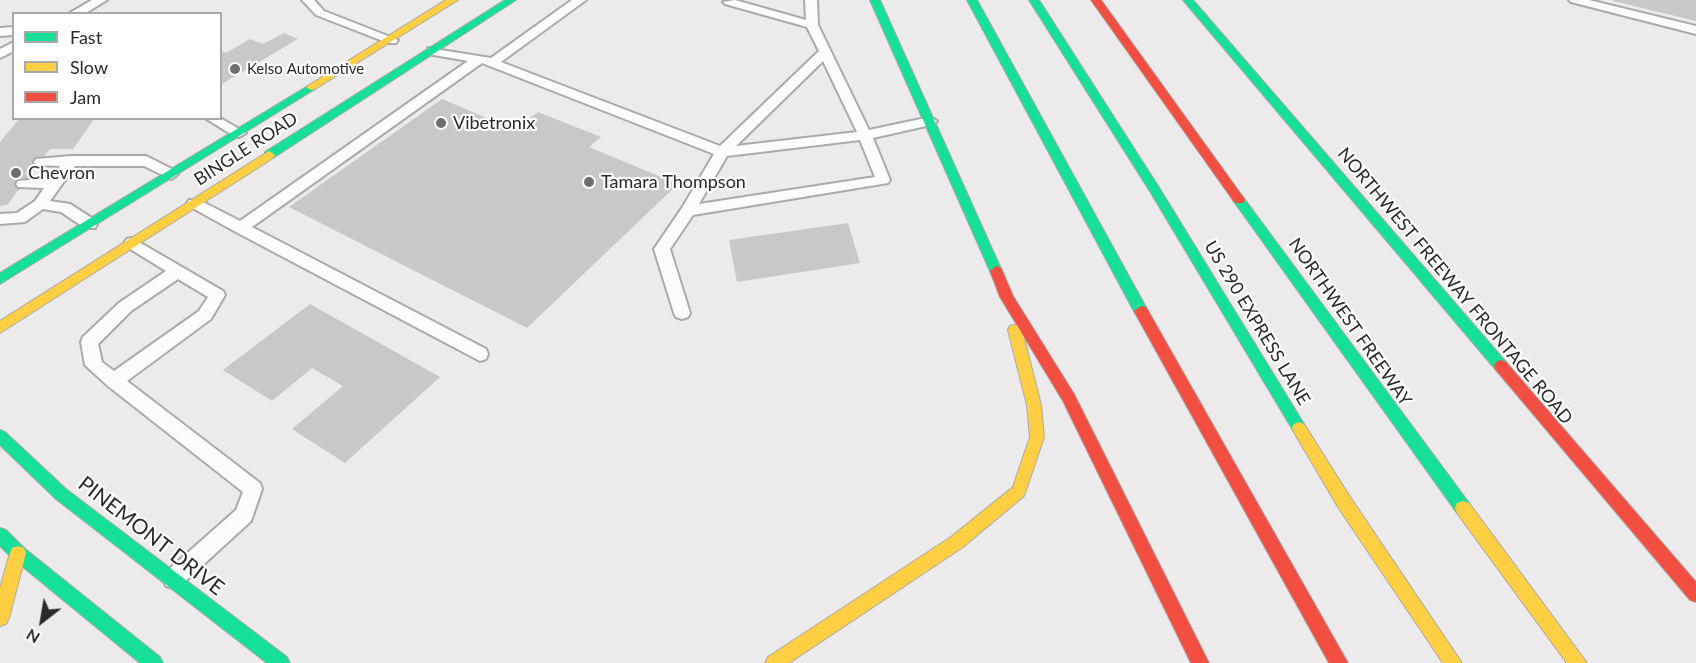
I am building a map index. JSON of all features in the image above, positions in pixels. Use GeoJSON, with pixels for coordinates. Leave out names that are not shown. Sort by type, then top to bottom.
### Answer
{"type":"FeatureCollection","features":[{"type":"Feature","properties":{"kind":"main road","name":"BINGLE ROAD"},"geometry":{"type":"LineString","coordinates":[[0,279],[392,40],[453,0]]}},
{"type":"Feature","properties":{"kind":"main road","name":"BINGLE ROAD"},"geometry":{"type":"LineString","coordinates":[[0,328],[511,0]]}},
{"type":"Feature","properties":{"kind":"main road"},"geometry":{"type":"LineString","coordinates":[[875,0],[1007,297],[1069,398],[1200,663]]}},
{"type":"Feature","properties":{"kind":"main road"},"geometry":{"type":"LineString","coordinates":[[972,0],[1183,388],[1339,663]]}},
{"type":"Feature","properties":{"kind":"main road","name":"US 290 EXPRESS LANE"},"geometry":{"type":"LineString","coordinates":[[1034,0],[1156,192],[1344,502],[1453,663]]}},
{"type":"Feature","properties":{"kind":"main road","name":"NORTHWEST FREEWAY"},"geometry":{"type":"LineString","coordinates":[[1096,0],[1392,413],[1578,663]]}},
{"type":"Feature","properties":{"kind":"main road","name":"NORTHWEST FREEWAY FRONTAGE ROAD"},"geometry":{"type":"LineString","coordinates":[[1188,0],[1696,594]]}},
{"type":"Feature","properties":{"kind":"main road"},"geometry":{"type":"LineString","coordinates":[[392,40],[432,51]]}},
{"type":"Feature","properties":{"kind":"main road"},"geometry":{"type":"LineString","coordinates":[[774,663],[957,542],[1019,491],[1037,437],[1034,405],[1007,297]]}},
{"type":"Feature","properties":{"kind":"main road","name":"PINEMONT DRIVE"},"geometry":{"type":"LineString","coordinates":[[0,436],[61,494],[173,579],[276,662]]}},
{"type":"Feature","properties":{"kind":"main road"},"geometry":{"type":"LineString","coordinates":[[0,535],[18,553],[154,663]]}},
{"type":"Feature","properties":{"kind":"main road"},"geometry":{"type":"LineString","coordinates":[[0,618],[18,553]]}},
{"type":"Feature","properties":{"kind":"lane"},"geometry":{"type":"LineString","coordinates":[[78,12],[101,0]]}},
{"type":"Feature","properties":{"kind":"lane"},"geometry":{"type":"LineString","coordinates":[[308,0],[320,13],[392,40]]}},
{"type":"Feature","properties":{"kind":"lane"},"geometry":{"type":"LineString","coordinates":[[241,228],[485,61],[580,0]]}},
{"type":"Feature","properties":{"kind":"lane"},"geometry":{"type":"LineString","coordinates":[[725,1],[745,0]]}},
{"type":"Feature","properties":{"kind":"lane"},"geometry":{"type":"LineString","coordinates":[[688,211],[883,180],[865,135],[812,25],[811,0]]}},
{"type":"Feature","properties":{"kind":"lane"},"geometry":{"type":"LineString","coordinates":[[1575,0],[1696,30]]}},
{"type":"Feature","properties":{"kind":"lane"},"geometry":{"type":"LineString","coordinates":[[725,1],[812,25]]}},
{"type":"Feature","properties":{"kind":"lane"},"geometry":{"type":"LineString","coordinates":[[432,51],[485,61],[722,152],[865,135],[930,121]]}},
{"type":"Feature","properties":{"kind":"lane"},"geometry":{"type":"LineString","coordinates":[[682,313],[662,249],[688,211],[722,152],[825,52]]}},
{"type":"Feature","properties":{"kind":"lane"},"geometry":{"type":"LineString","coordinates":[[215,120],[239,133]]}},
{"type":"Feature","properties":{"kind":"lane"},"geometry":{"type":"LineString","coordinates":[[0,219],[20,218],[40,204],[71,161]]}},
{"type":"Feature","properties":{"kind":"lane"},"geometry":{"type":"LineString","coordinates":[[41,162],[146,161],[171,174]]}},
{"type":"Feature","properties":{"kind":"lane"},"geometry":{"type":"LineString","coordinates":[[23,184],[56,183]]}},
{"type":"Feature","properties":{"kind":"lane"},"geometry":{"type":"LineString","coordinates":[[194,203],[480,354]]}},
{"type":"Feature","properties":{"kind":"lane"},"geometry":{"type":"LineString","coordinates":[[40,204],[65,208],[90,224]]}},
{"type":"Feature","properties":{"kind":"lane"},"geometry":{"type":"LineString","coordinates":[[114,381],[205,315],[218,295],[132,243]]}},
{"type":"Feature","properties":{"kind":"lane"},"geometry":{"type":"LineString","coordinates":[[173,579],[244,514],[253,489],[94,365],[89,342],[126,307],[178,271]]}},
{"type":"Feature","properties":{"kind":"building"},"geometry":{"type":"Polygon","coordinates":[[[1696,0],[1696,21],[1613,1],[1696,0]]]}},
{"type":"Feature","properties":{"kind":"building","name":"Kelso Automotive"},"geometry":{"type":"Polygon","coordinates":[[[284,33],[298,39],[222,84],[222,51],[226,53],[250,39],[263,44],[284,33]]]}},
{"type":"Feature","properties":{"kind":"building"},"geometry":{"type":"Polygon","coordinates":[[[442,99],[515,130],[538,112],[601,137],[589,147],[678,184],[527,328],[289,207],[442,99]]]}},
{"type":"Feature","properties":{"kind":"building"},"geometry":{"type":"Polygon","coordinates":[[[18,120],[94,120],[73,149],[50,149],[7,205],[0,206],[0,142],[18,120]]]}},
{"type":"Feature","properties":{"kind":"building"},"geometry":{"type":"Polygon","coordinates":[[[848,223],[860,263],[737,282],[729,240],[848,223]]]}},
{"type":"Feature","properties":{"kind":"building"},"geometry":{"type":"Polygon","coordinates":[[[310,304],[440,377],[345,463],[292,429],[343,386],[312,368],[272,401],[223,370],[310,304]]]}},
{"type":"Feature","properties":{"kind":"traffic: fast"},"geometry":{"type":"LineString","coordinates":[[269,155],[511,0]]}},
{"type":"Feature","properties":{"kind":"traffic: fast"},"geometry":{"type":"LineString","coordinates":[[875,0],[996,271]]}},
{"type":"Feature","properties":{"kind":"traffic: fast"},"geometry":{"type":"LineString","coordinates":[[972,0],[1141,311]]}},
{"type":"Feature","properties":{"kind":"traffic: fast"},"geometry":{"type":"LineString","coordinates":[[1034,0],[1156,192],[1299,428]]}},
{"type":"Feature","properties":{"kind":"traffic: fast"},"geometry":{"type":"LineString","coordinates":[[1188,0],[1501,366]]}},
{"type":"Feature","properties":{"kind":"traffic: fast"},"geometry":{"type":"LineString","coordinates":[[0,279],[311,87]]}},
{"type":"Feature","properties":{"kind":"traffic: fast"},"geometry":{"type":"LineString","coordinates":[[1239,200],[1463,508]]}},
{"type":"Feature","properties":{"kind":"traffic: fast"},"geometry":{"type":"LineString","coordinates":[[0,436],[61,494],[281,663]]}},
{"type":"Feature","properties":{"kind":"traffic: fast"},"geometry":{"type":"LineString","coordinates":[[0,535],[18,553],[154,663]]}},
{"type":"Feature","properties":{"kind":"traffic: slow"},"geometry":{"type":"LineString","coordinates":[[311,87],[453,0]]}},
{"type":"Feature","properties":{"kind":"traffic: slow"},"geometry":{"type":"LineString","coordinates":[[0,328],[269,155]]}},
{"type":"Feature","properties":{"kind":"traffic: slow"},"geometry":{"type":"LineString","coordinates":[[774,663],[957,542],[1019,491],[1037,437],[1034,405],[1015,330]]}},
{"type":"Feature","properties":{"kind":"traffic: slow"},"geometry":{"type":"LineString","coordinates":[[1299,428],[1344,502],[1453,663]]}},
{"type":"Feature","properties":{"kind":"traffic: slow"},"geometry":{"type":"LineString","coordinates":[[1463,508],[1578,663]]}},
{"type":"Feature","properties":{"kind":"traffic: slow"},"geometry":{"type":"LineString","coordinates":[[0,618],[18,553]]}},
{"type":"Feature","properties":{"kind":"traffic: jam"},"geometry":{"type":"LineString","coordinates":[[1096,0],[1239,200]]}},
{"type":"Feature","properties":{"kind":"traffic: jam"},"geometry":{"type":"LineString","coordinates":[[996,271],[1007,297],[1069,398],[1200,663]]}},
{"type":"Feature","properties":{"kind":"traffic: jam"},"geometry":{"type":"LineString","coordinates":[[1141,311],[1339,663]]}},
{"type":"Feature","properties":{"kind":"traffic: jam"},"geometry":{"type":"LineString","coordinates":[[1501,366],[1696,594]]}},
{"type":"Feature","properties":{"kind":"place","name":"Kelso Automotive"},"geometry":{"type":"Point","coordinates":[235,69]}},
{"type":"Feature","properties":{"kind":"place","name":"Vibetronix"},"geometry":{"type":"Point","coordinates":[441,123]}},
{"type":"Feature","properties":{"kind":"place","name":"Chevron"},"geometry":{"type":"Point","coordinates":[16,173]}},
{"type":"Feature","properties":{"kind":"place","name":"Tamara Thompson"},"geometry":{"type":"Point","coordinates":[589,182]}}]}
